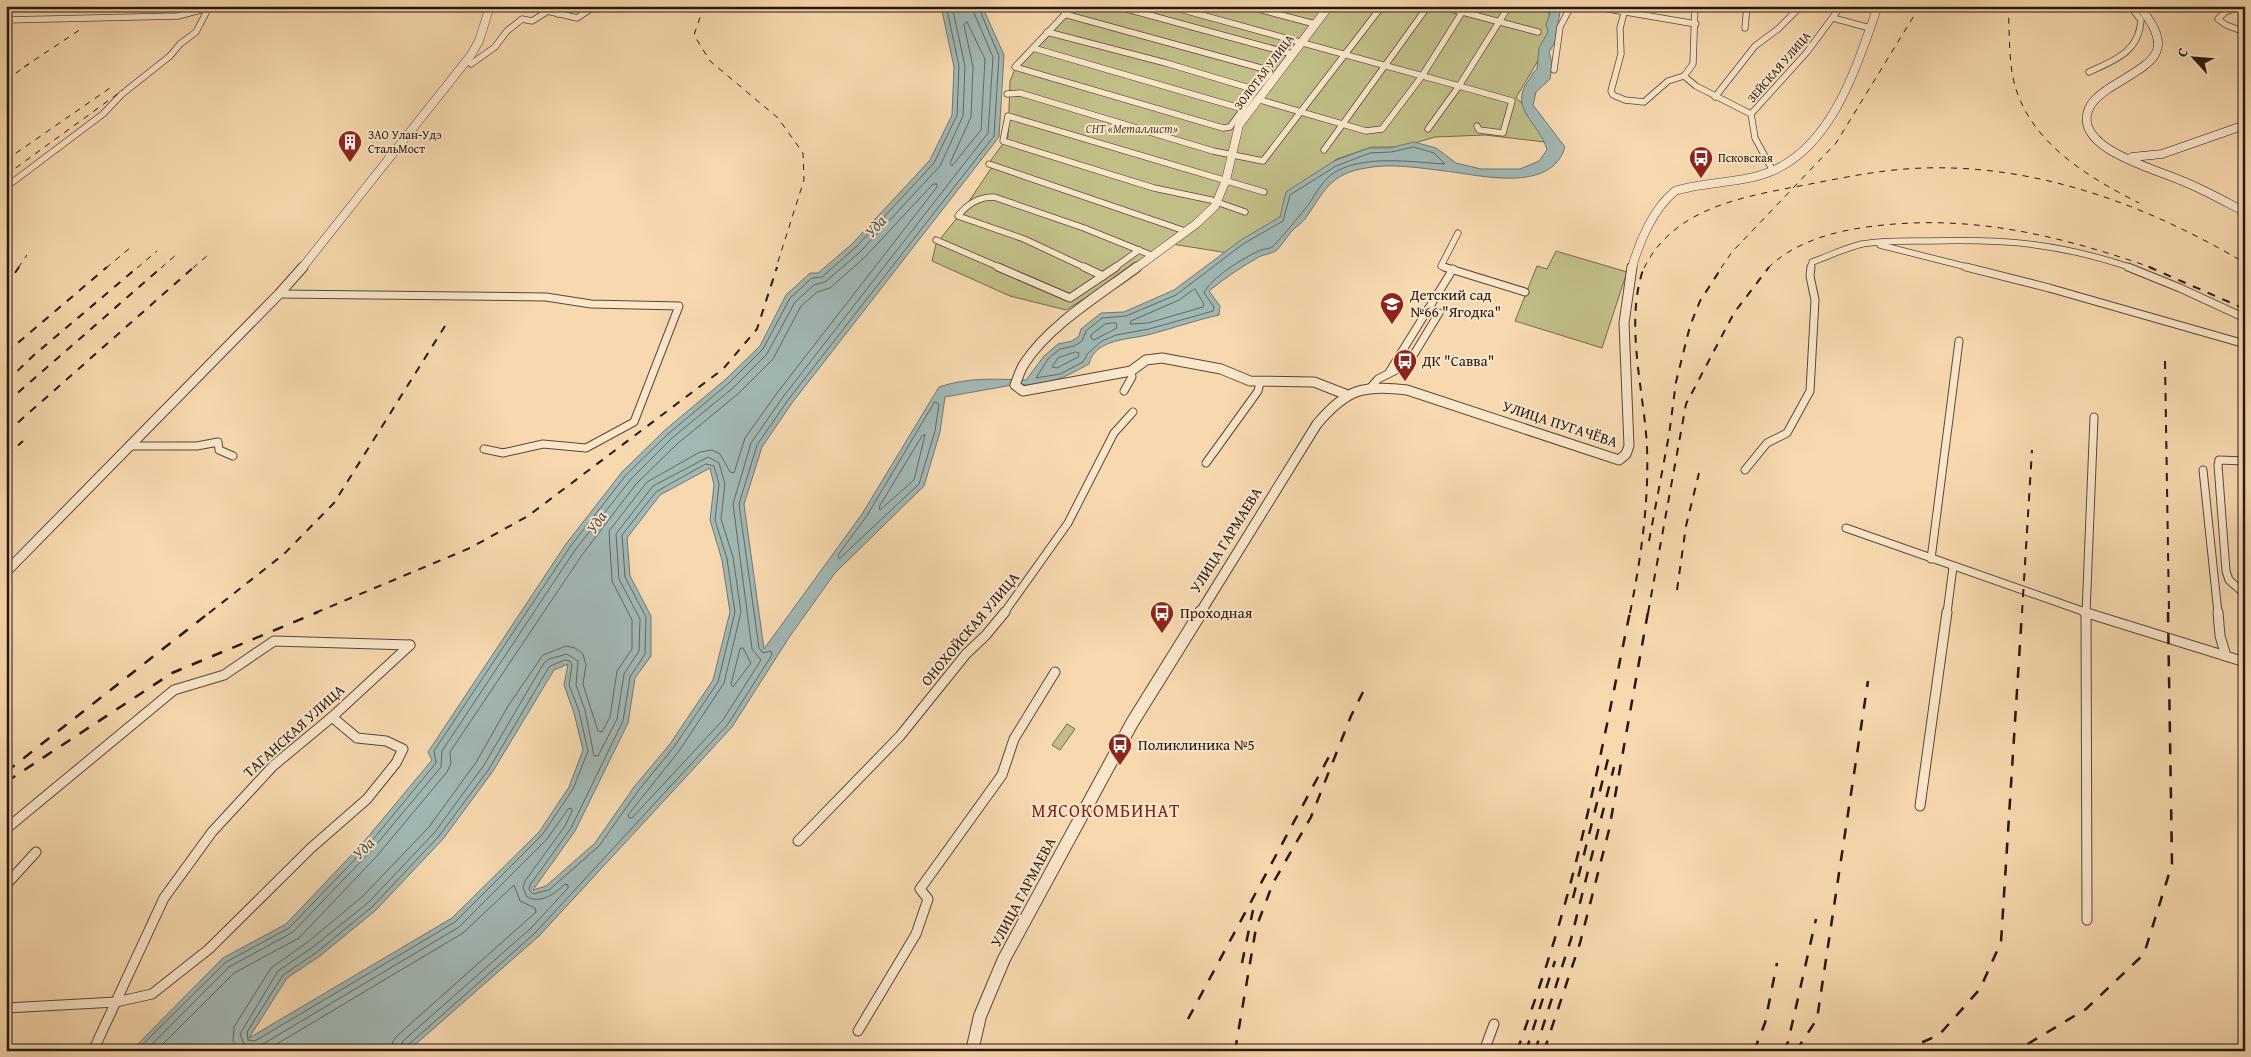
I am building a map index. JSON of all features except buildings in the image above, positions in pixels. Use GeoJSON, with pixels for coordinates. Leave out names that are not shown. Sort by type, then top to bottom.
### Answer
{"type":"FeatureCollection","features":[{"type":"Feature","properties":{"kind":"main road"},"geometry":{"type":"LineString","coordinates":[[2140,6],[2153,21],[2160,34],[2159,52],[2150,62],[2099,94],[2087,109],[2086,124],[2092,134],[2107,148],[2178,179],[2245,212]]}},
{"type":"Feature","properties":{"kind":"main road"},"geometry":{"type":"LineString","coordinates":[[2126,157],[2148,157],[2162,154],[2245,125]]}},
{"type":"Feature","properties":{"kind":"main road"},"geometry":{"type":"LineString","coordinates":[[2162,154],[2166,168],[2178,179]]}},
{"type":"Feature","properties":{"kind":"street"},"geometry":{"type":"LineString","coordinates":[[6,572],[279,294],[471,55],[479,41],[490,6]]}},
{"type":"Feature","properties":{"kind":"street"},"geometry":{"type":"LineString","coordinates":[[526,6],[577,18],[595,6]]}},
{"type":"Feature","properties":{"kind":"street"},"geometry":{"type":"LineString","coordinates":[[558,14],[570,6]]}},
{"type":"Feature","properties":{"kind":"street"},"geometry":{"type":"LineString","coordinates":[[1064,14],[1268,70],[1270,73],[1258,93],[1230,127],[1223,128],[1015,67],[1031,48],[1064,14],[1073,6]]}},
{"type":"Feature","properties":{"kind":"street"},"geometry":{"type":"LineString","coordinates":[[1116,6],[1292,54]]}},
{"type":"Feature","properties":{"kind":"street"},"geometry":{"type":"LineString","coordinates":[[1169,6],[1512,101],[1503,134],[1479,130],[1477,126]]}},
{"type":"Feature","properties":{"kind":"street"},"geometry":{"type":"LineString","coordinates":[[1247,6],[1315,24]]}},
{"type":"Feature","properties":{"kind":"street"},"geometry":{"type":"LineString","coordinates":[[1007,94],[1020,93],[1213,151],[1265,161],[1382,6]]}},
{"type":"Feature","properties":{"kind":"street"},"geometry":{"type":"LineString","coordinates":[[1324,150],[1428,6]]}},
{"type":"Feature","properties":{"kind":"street"},"geometry":{"type":"LineString","coordinates":[[1440,6],[1538,32]]}},
{"type":"Feature","properties":{"kind":"street"},"geometry":{"type":"LineString","coordinates":[[1047,32],[1166,63],[1258,93],[1302,112],[1366,131],[1382,130],[1422,76],[1466,6]]}},
{"type":"Feature","properties":{"kind":"street"},"geometry":{"type":"LineString","coordinates":[[1428,129],[1459,86],[1509,6]]}},
{"type":"Feature","properties":{"kind":"street"},"geometry":{"type":"LineString","coordinates":[[1554,70],[1554,51],[1562,19],[1570,6]]}},
{"type":"Feature","properties":{"kind":"street"},"geometry":{"type":"LineString","coordinates":[[1595,6],[1624,13],[1696,24]]}},
{"type":"Feature","properties":{"kind":"street"},"geometry":{"type":"LineString","coordinates":[[1684,76],[1692,64],[1696,24],[1695,6]]}},
{"type":"Feature","properties":{"kind":"street"},"geometry":{"type":"LineString","coordinates":[[1745,28],[1746,6]]}},
{"type":"Feature","properties":{"kind":"street"},"geometry":{"type":"LineString","coordinates":[[1792,6],[1800,7]]}},
{"type":"Feature","properties":{"kind":"street","name":"ЗЕЙСКАЯ УЛИЦА"},"geometry":{"type":"LineString","coordinates":[[1773,171],[1754,138],[1751,114],[1807,52],[1840,6]]}},
{"type":"Feature","properties":{"kind":"street"},"geometry":{"type":"LineString","coordinates":[[1773,171],[1812,144],[1853,74],[1878,6]]}},
{"type":"Feature","properties":{"kind":"street"},"geometry":{"type":"LineString","coordinates":[[2089,72],[2123,56],[2140,34],[2142,29],[2140,19],[2130,6]]}},
{"type":"Feature","properties":{"kind":"street"},"geometry":{"type":"LineString","coordinates":[[2243,6],[2225,12],[2218,19],[2226,25],[2245,32]]}},
{"type":"Feature","properties":{"kind":"street","name":"ЗОЛОТАЯ УЛИЦА"},"geometry":{"type":"LineString","coordinates":[[1131,371],[1023,391],[1015,380],[1030,354],[1047,337],[1151,255],[1185,231],[1217,204],[1226,180],[1239,125],[1258,93],[1292,54],[1315,24],[1325,7]]}},
{"type":"Feature","properties":{"kind":"street"},"geometry":{"type":"LineString","coordinates":[[1715,97],[1755,46],[1800,7]]}},
{"type":"Feature","properties":{"kind":"street"},"geometry":{"type":"LineString","coordinates":[[6,20],[178,16],[209,8]]}},
{"type":"Feature","properties":{"kind":"street"},"geometry":{"type":"LineString","coordinates":[[6,186],[103,114],[122,94],[170,56],[180,44],[196,32],[209,8]]}},
{"type":"Feature","properties":{"kind":"street"},"geometry":{"type":"LineString","coordinates":[[471,64],[495,47],[507,31],[522,19],[532,21],[548,11]]}},
{"type":"Feature","properties":{"kind":"street"},"geometry":{"type":"LineString","coordinates":[[1624,13],[1620,28],[1621,54],[1611,91],[1618,98],[1644,102],[1676,76],[1684,76],[1696,86],[1715,97],[1751,114]]}},
{"type":"Feature","properties":{"kind":"street"},"geometry":{"type":"LineString","coordinates":[[1832,18],[1870,28]]}},
{"type":"Feature","properties":{"kind":"street"},"geometry":{"type":"LineString","coordinates":[[2140,19],[2153,21]]}},
{"type":"Feature","properties":{"kind":"street"},"geometry":{"type":"LineString","coordinates":[[1031,48],[1243,109]]}},
{"type":"Feature","properties":{"kind":"street"},"geometry":{"type":"LineString","coordinates":[[1245,212],[1154,188],[1004,140],[1008,116],[1264,192]]}},
{"type":"Feature","properties":{"kind":"street"},"geometry":{"type":"LineString","coordinates":[[989,164],[1185,231]]}},
{"type":"Feature","properties":{"kind":"street","name":"УЛИЦА ПУГАЧЁВА"},"geometry":{"type":"LineString","coordinates":[[1371,387],[1394,388],[1424,394],[1619,460],[1628,453],[1629,446],[1625,321],[1629,278],[1636,251],[1664,200],[1675,191],[1773,171]]}},
{"type":"Feature","properties":{"kind":"street"},"geometry":{"type":"LineString","coordinates":[[1103,276],[1024,239],[958,216],[966,204],[994,196],[1084,228],[1151,255]]}},
{"type":"Feature","properties":{"kind":"street"},"geometry":{"type":"LineString","coordinates":[[1458,233],[1441,266],[1525,292]]}},
{"type":"Feature","properties":{"kind":"street"},"geometry":{"type":"LineString","coordinates":[[936,240],[1070,298],[1073,298],[1139,250]]}},
{"type":"Feature","properties":{"kind":"street"},"geometry":{"type":"LineString","coordinates":[[1746,470],[1767,444],[1787,434],[1810,391],[1815,300],[1810,276],[1812,262],[1855,246],[1873,243],[2018,241],[2067,248],[2116,263],[2177,287],[2245,318]]}},
{"type":"Feature","properties":{"kind":"street"},"geometry":{"type":"LineString","coordinates":[[1873,243],[2049,288],[2245,344]]}},
{"type":"Feature","properties":{"kind":"street"},"geometry":{"type":"LineString","coordinates":[[1388,374],[1453,269]]}},
{"type":"Feature","properties":{"kind":"street"},"geometry":{"type":"LineString","coordinates":[[279,294],[546,297],[591,304],[679,306],[634,422],[586,448],[544,444],[503,453],[484,449]]}},
{"type":"Feature","properties":{"kind":"street","name":"УЛИЦА ГАРМАЕВА"},"geometry":{"type":"LineString","coordinates":[[972,1051],[980,1016],[1004,959],[1132,723],[1317,424],[1334,402],[1346,394],[1371,387],[1378,379],[1408,364],[1439,313],[1428,309]]}},
{"type":"Feature","properties":{"kind":"street"},"geometry":{"type":"LineString","coordinates":[[1932,559],[1959,342]]}},
{"type":"Feature","properties":{"kind":"street"},"geometry":{"type":"LineString","coordinates":[[1124,391],[1132,377],[1131,371],[1146,360],[1162,358],[1221,370],[1260,383],[1286,381],[1314,382],[1346,394]]}},
{"type":"Feature","properties":{"kind":"street"},"geometry":{"type":"LineString","coordinates":[[1206,463],[1258,391],[1260,383]]}},
{"type":"Feature","properties":{"kind":"street","name":"ОНОХОЙСКАЯ УЛИЦА"},"geometry":{"type":"LineString","coordinates":[[798,841],[900,736],[966,654],[986,635],[1021,592],[1068,522],[1114,433],[1133,412]]}},
{"type":"Feature","properties":{"kind":"street"},"geometry":{"type":"LineString","coordinates":[[2087,920],[2086,613],[2094,418]]}},
{"type":"Feature","properties":{"kind":"street"},"geometry":{"type":"LineString","coordinates":[[131,446],[191,446],[218,442],[219,450],[233,456]]}},
{"type":"Feature","properties":{"kind":"street"},"geometry":{"type":"LineString","coordinates":[[2245,461],[2219,460],[2218,465],[2226,571],[2229,580],[2245,594]]}},
{"type":"Feature","properties":{"kind":"street"},"geometry":{"type":"LineString","coordinates":[[2203,470],[2220,636],[2226,656]]}},
{"type":"Feature","properties":{"kind":"street"},"geometry":{"type":"LineString","coordinates":[[1846,528],[2086,613],[2245,662]]}},
{"type":"Feature","properties":{"kind":"street"},"geometry":{"type":"LineString","coordinates":[[1920,806],[1953,567]]}},
{"type":"Feature","properties":{"kind":"street","name":"ТАГАНСКАЯ УЛИЦА"},"geometry":{"type":"LineString","coordinates":[[6,829],[174,690],[224,675],[274,641],[410,645],[332,717],[273,766],[212,832],[164,898],[93,1051]]}},
{"type":"Feature","properties":{"kind":"street"},"geometry":{"type":"LineString","coordinates":[[858,1031],[916,934],[928,899],[920,889],[1002,774],[1014,739],[1055,672]]}},
{"type":"Feature","properties":{"kind":"street"},"geometry":{"type":"LineString","coordinates":[[6,1008],[116,1002],[152,994],[209,948],[311,848],[367,799],[396,764],[403,749],[386,741],[357,738],[332,717]]}},
{"type":"Feature","properties":{"kind":"street"},"geometry":{"type":"LineString","coordinates":[[6,885],[36,852]]}},
{"type":"Feature","properties":{"kind":"street"},"geometry":{"type":"LineString","coordinates":[[1484,1051],[1494,1024]]}},
{"type":"Feature","properties":{"kind":"green space","name":"СНТ «Металлист»"},"geometry":{"type":"Polygon","coordinates":[[[1075,6],[1546,6],[1550,17],[1547,41],[1516,98],[1534,118],[1545,142],[1485,135],[1435,137],[1401,147],[1372,147],[1337,159],[1289,195],[1285,213],[1270,226],[1228,253],[1172,244],[1066,310],[1010,296],[932,261],[936,244],[961,213],[992,167],[991,160],[1008,137],[1010,81],[1018,62],[1075,6]]]}},
{"type":"Feature","properties":{"kind":"green space"},"geometry":{"type":"Polygon","coordinates":[[[1556,251],[1627,272],[1602,348],[1515,321],[1537,266],[1547,269],[1556,251]]]}},
{"type":"Feature","properties":{"kind":"green space"},"geometry":{"type":"Polygon","coordinates":[[[1067,724],[1075,729],[1060,750],[1052,745],[1067,724]]]}},
{"type":"Feature","properties":{"kind":"water","name":"Уда"},"geometry":{"type":"Polygon","coordinates":[[[936,6],[982,6],[1004,55],[999,137],[792,403],[762,447],[744,504],[764,649],[862,514],[939,387],[971,380],[1026,380],[1044,356],[1058,344],[1072,341],[1079,336],[1081,329],[1101,313],[1124,312],[1174,290],[1241,240],[1280,217],[1286,192],[1334,161],[1369,148],[1390,148],[1414,142],[1436,148],[1456,163],[1481,169],[1520,169],[1539,161],[1547,150],[1523,108],[1522,100],[1523,91],[1537,69],[1539,48],[1548,32],[1546,24],[1550,14],[1546,6],[1556,6],[1560,12],[1555,42],[1549,52],[1552,64],[1550,79],[1536,92],[1533,105],[1565,147],[1557,162],[1545,171],[1530,176],[1495,178],[1395,166],[1366,168],[1344,175],[1329,186],[1305,219],[1293,230],[1277,250],[1261,256],[1246,265],[1209,291],[1220,306],[1219,315],[1106,345],[1098,349],[1089,364],[1046,383],[1037,385],[1018,384],[945,397],[940,432],[924,486],[835,573],[790,636],[732,727],[539,936],[408,1051],[131,1051],[223,958],[286,924],[362,844],[432,760],[428,752],[566,544],[622,472],[665,430],[726,379],[760,346],[786,295],[810,273],[818,273],[852,244],[930,160],[952,115],[954,67],[942,11],[936,6]],[[710,468],[660,495],[627,538],[630,576],[651,616],[651,656],[635,678],[628,723],[575,831],[533,890],[546,886],[595,843],[634,787],[670,744],[713,680],[730,612],[722,560],[710,520],[714,485],[710,468]],[[568,664],[554,670],[493,771],[443,839],[376,910],[320,956],[287,978],[249,1038],[452,918],[539,832],[569,787],[583,750],[574,713],[564,685],[568,664]]]}},
{"type":"Feature","properties":{"kind":"railway"},"geometry":{"type":"LineString","coordinates":[[704,6],[694,35],[710,61],[778,118],[803,153],[804,180],[776,268]]}},
{"type":"Feature","properties":{"kind":"railway"},"geometry":{"type":"LineString","coordinates":[[1794,187],[1836,143],[1920,6]]}},
{"type":"Feature","properties":{"kind":"railway"},"geometry":{"type":"LineString","coordinates":[[2008,6],[2010,57],[2015,86],[2023,107],[2034,125],[2048,142],[2082,170],[2139,203]]}},
{"type":"Feature","properties":{"kind":"railway"},"geometry":{"type":"LineString","coordinates":[[24,67],[84,27]]}},
{"type":"Feature","properties":{"kind":"railway"},"geometry":{"type":"LineString","coordinates":[[6,80],[29,64]]}},
{"type":"Feature","properties":{"kind":"railway"},"geometry":{"type":"LineString","coordinates":[[6,160],[110,88]]}},
{"type":"Feature","properties":{"kind":"railway"},"geometry":{"type":"LineString","coordinates":[[6,175],[123,90]]}},
{"type":"Feature","properties":{"kind":"railway"},"geometry":{"type":"LineString","coordinates":[[1794,187],[1890,170],[1950,168],[1995,171],[2039,179],[2082,190],[2124,204],[2165,221],[2245,263]]}},
{"type":"Feature","properties":{"kind":"railway"},"geometry":{"type":"LineString","coordinates":[[1644,268],[1656,249],[1670,233],[1687,221],[1725,203],[1794,187]]}},
{"type":"Feature","properties":{"kind":"railway"},"geometry":{"type":"LineString","coordinates":[[1721,268],[1732,252],[1794,187]]}},
{"type":"Feature","properties":{"kind":"railway"},"geometry":{"type":"LineString","coordinates":[[1769,268],[1799,246],[1836,233],[1860,228],[1898,224],[1936,223],[2009,229],[2045,236],[2153,268]]}},
{"type":"Feature","properties":{"kind":"railway"},"geometry":{"type":"LineString","coordinates":[[106,268],[131,247]]}},
{"type":"Feature","properties":{"kind":"railway"},"geometry":{"type":"LineString","coordinates":[[137,268],[157,251]]}},
{"type":"Feature","properties":{"kind":"railway"},"geometry":{"type":"LineString","coordinates":[[161,268],[177,254]]}},
{"type":"Feature","properties":{"kind":"railway"},"geometry":{"type":"LineString","coordinates":[[18,268],[27,255]]}},
{"type":"Feature","properties":{"kind":"railway"},"geometry":{"type":"LineString","coordinates":[[193,268],[208,255]]}},
{"type":"Feature","properties":{"kind":"railway"},"geometry":{"type":"LineString","coordinates":[[6,286],[19,267]]}},
{"type":"Feature","properties":{"kind":"railway"},"geometry":{"type":"LineString","coordinates":[[6,353],[107,267]]}},
{"type":"Feature","properties":{"kind":"railway"},"geometry":{"type":"LineString","coordinates":[[6,382],[34,355],[138,267]]}},
{"type":"Feature","properties":{"kind":"railway"},"geometry":{"type":"LineString","coordinates":[[6,403],[162,267]]}},
{"type":"Feature","properties":{"kind":"railway"},"geometry":{"type":"LineString","coordinates":[[6,433],[194,267]]}},
{"type":"Feature","properties":{"kind":"railway"},"geometry":{"type":"LineString","coordinates":[[315,613],[470,548],[528,516],[723,369],[757,329],[777,267]]}},
{"type":"Feature","properties":{"kind":"railway"},"geometry":{"type":"LineString","coordinates":[[1630,613],[1641,551],[1647,489],[1647,447],[1635,333],[1638,288],[1644,267]]}},
{"type":"Feature","properties":{"kind":"railway"},"geometry":{"type":"LineString","coordinates":[[1649,541],[1669,435],[1676,382],[1690,326],[1700,301],[1722,267]]}},
{"type":"Feature","properties":{"kind":"railway"},"geometry":{"type":"LineString","coordinates":[[2149,267],[2245,309]]}},
{"type":"Feature","properties":{"kind":"railway"},"geometry":{"type":"LineString","coordinates":[[1648,613],[1686,404],[1734,313],[1769,268]]}},
{"type":"Feature","properties":{"kind":"railway"},"geometry":{"type":"LineString","coordinates":[[209,613],[284,554],[334,503],[445,326]]}},
{"type":"Feature","properties":{"kind":"railway"},"geometry":{"type":"LineString","coordinates":[[2165,361],[2169,613]]}},
{"type":"Feature","properties":{"kind":"railway"},"geometry":{"type":"LineString","coordinates":[[6,456],[23,441]]}},
{"type":"Feature","properties":{"kind":"railway"},"geometry":{"type":"LineString","coordinates":[[2022,613],[2032,450]]}},
{"type":"Feature","properties":{"kind":"railway"},"geometry":{"type":"LineString","coordinates":[[1677,590],[1686,526],[1699,473]]}},
{"type":"Feature","properties":{"kind":"railway"},"geometry":{"type":"LineString","coordinates":[[6,772],[210,612]]}},
{"type":"Feature","properties":{"kind":"railway"},"geometry":{"type":"LineString","coordinates":[[6,782],[172,673],[318,612]]}},
{"type":"Feature","properties":{"kind":"railway"},"geometry":{"type":"LineString","coordinates":[[1517,1051],[1561,919],[1584,828],[1630,612]]}},
{"type":"Feature","properties":{"kind":"railway"},"geometry":{"type":"LineString","coordinates":[[1544,1051],[1580,943],[1609,830],[1648,612]]}},
{"type":"Feature","properties":{"kind":"railway"},"geometry":{"type":"LineString","coordinates":[[1902,1051],[1939,1035],[1980,989],[2001,942],[2022,612]]}},
{"type":"Feature","properties":{"kind":"railway"},"geometry":{"type":"LineString","coordinates":[[2007,1051],[2021,1048],[2086,1009],[2144,954],[2172,864],[2168,612]]}},
{"type":"Feature","properties":{"kind":"railway"},"geometry":{"type":"LineString","coordinates":[[1796,1051],[1817,1019],[1868,681]]}},
{"type":"Feature","properties":{"kind":"railway"},"geometry":{"type":"LineString","coordinates":[[1235,1051],[1256,928],[1273,883],[1311,817],[1351,716],[1363,692]]}},
{"type":"Feature","properties":{"kind":"railway"},"geometry":{"type":"LineString","coordinates":[[1188,1019],[1332,751]]}},
{"type":"Feature","properties":{"kind":"railway"},"geometry":{"type":"LineString","coordinates":[[1573,898],[1609,755]]}},
{"type":"Feature","properties":{"kind":"railway"},"geometry":{"type":"LineString","coordinates":[[1535,1051],[1571,939],[1614,767]]}},
{"type":"Feature","properties":{"kind":"railway"},"geometry":{"type":"LineString","coordinates":[[1242,963],[1253,910]]}},
{"type":"Feature","properties":{"kind":"railway"},"geometry":{"type":"LineString","coordinates":[[1783,1051],[1788,1042],[1816,919]]}},
{"type":"Feature","properties":{"kind":"railway"},"geometry":{"type":"LineString","coordinates":[[1526,1051],[1555,961]]}},
{"type":"Feature","properties":{"kind":"railway"},"geometry":{"type":"LineString","coordinates":[[1754,1051],[1765,1023],[1777,963]]}},
{"type":"Feature","properties":{"kind":"place","name":"ЗАО Улан-Удэ СтальМост"},"geometry":{"type":"Point","coordinates":[350,163]}},
{"type":"Feature","properties":{"kind":"place","name":"Псковская"},"geometry":{"type":"Point","coordinates":[1701,179]}},
{"type":"Feature","properties":{"kind":"place","name":"Детский сад №66 \"Ягодка\""},"geometry":{"type":"Point","coordinates":[1392,325]}},
{"type":"Feature","properties":{"kind":"place","name":"ДК \"Савва\""},"geometry":{"type":"Point","coordinates":[1405,382]}},
{"type":"Feature","properties":{"kind":"place","name":"Проходная"},"geometry":{"type":"Point","coordinates":[1162,634]}},
{"type":"Feature","properties":{"kind":"place","name":"Поликлиника №5"},"geometry":{"type":"Point","coordinates":[1120,766]}},
{"type":"Feature","properties":{"kind":"district","name":"МЯСОКОМБИНАТ"},"geometry":{"type":"Point","coordinates":[1106,811]}}]}
